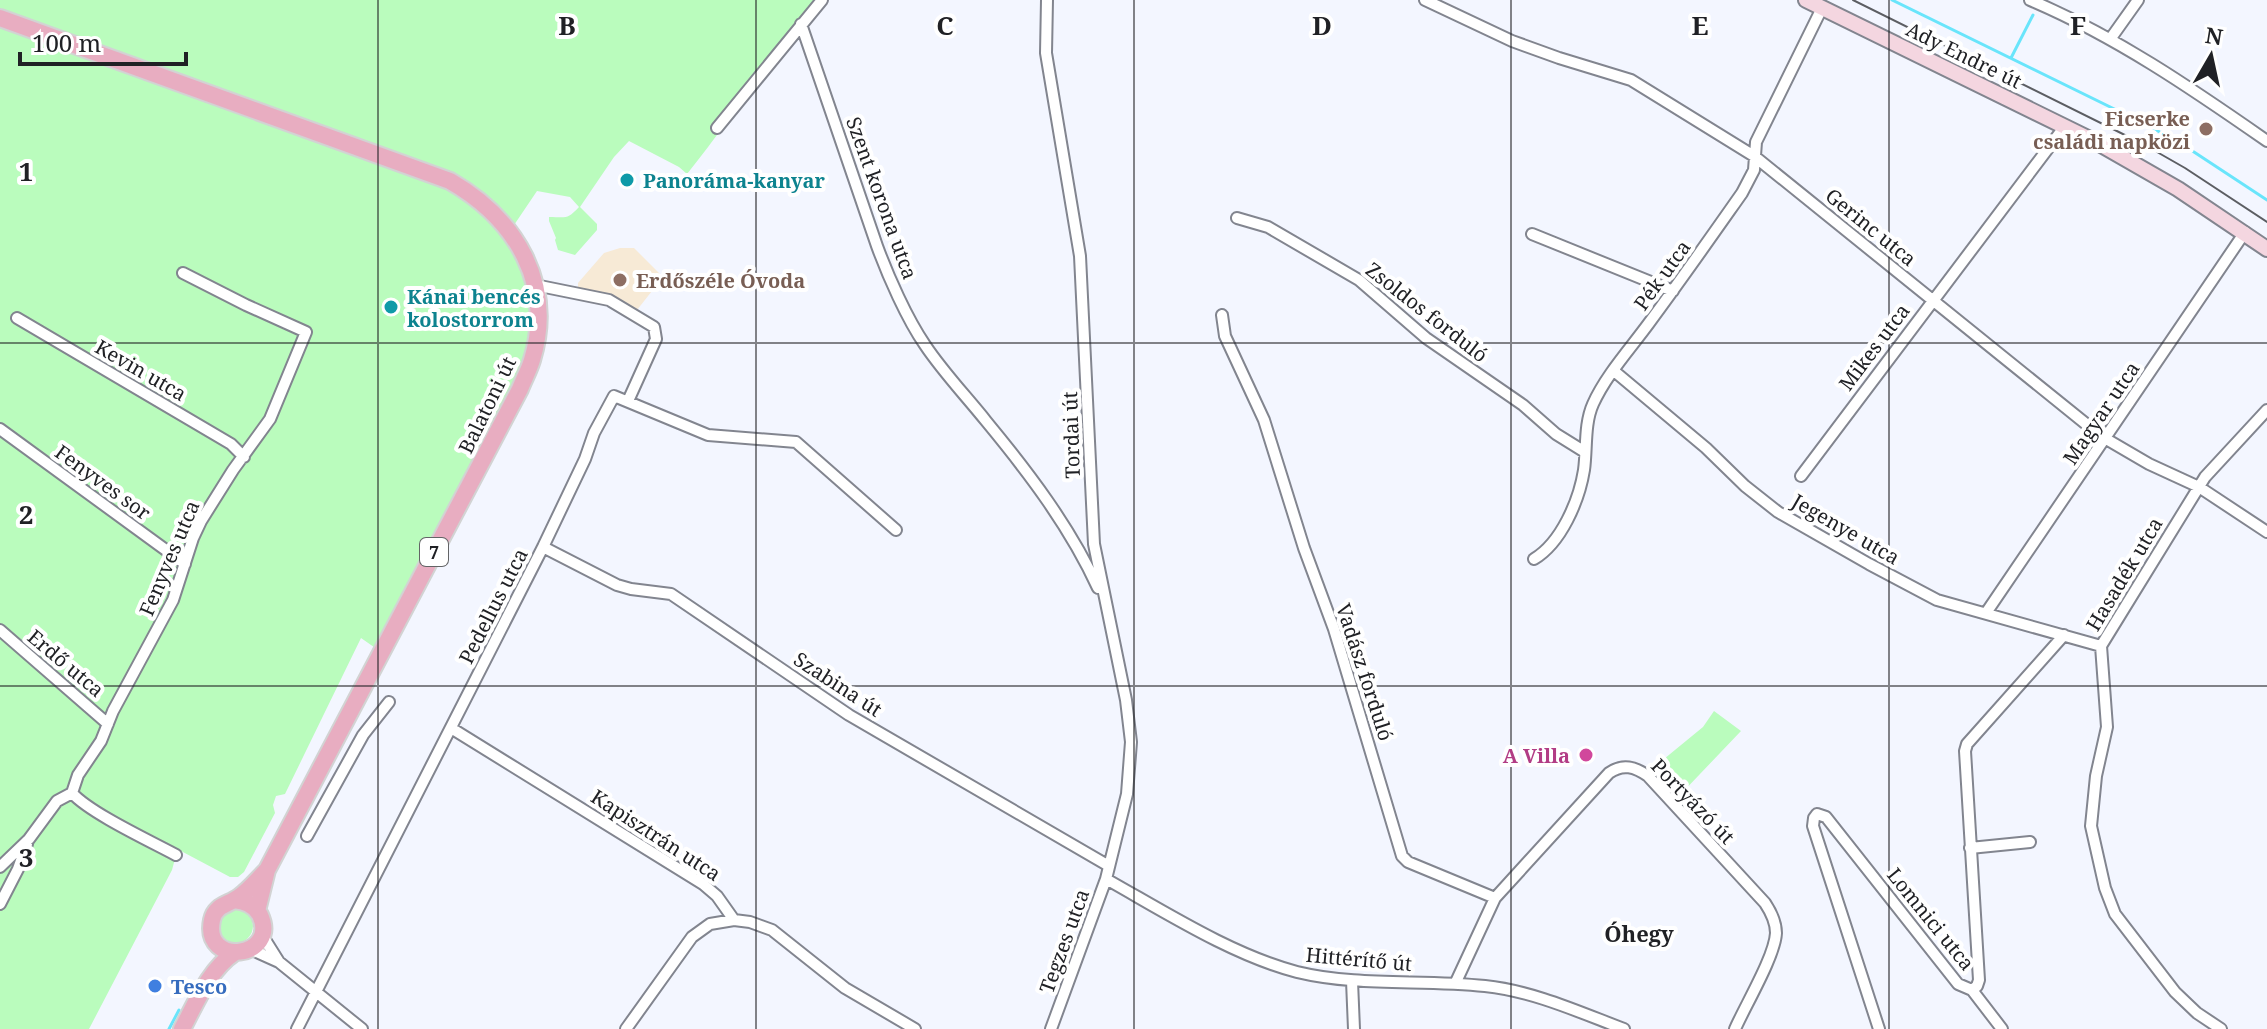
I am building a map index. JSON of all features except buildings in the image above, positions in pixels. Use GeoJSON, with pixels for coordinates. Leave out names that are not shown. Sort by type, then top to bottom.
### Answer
{"type":"FeatureCollection","features":[{"type":"Feature","properties":{"kind":"main road","name":"Balatoni út"},"geometry":{"type":"LineString","coordinates":[[0,18],[450,181],[482,202],[510,231],[531,269],[535,285],[538,309],[536,333],[532,359],[520,389],[267,870],[257,911],[261,918],[262,935],[242,951],[228,957],[207,982],[182,1029]]}},
{"type":"Feature","properties":{"kind":"main road","name":"Balatoni út"},"geometry":{"type":"LineString","coordinates":[[207,982],[216,942],[212,936],[213,915],[267,870]]}},
{"type":"Feature","properties":{"kind":"main road"},"geometry":{"type":"LineString","coordinates":[[234,900],[251,905],[257,911]]}},
{"type":"Feature","properties":{"kind":"main road"},"geometry":{"type":"LineString","coordinates":[[216,942],[224,950],[242,951]]}},
{"type":"Feature","properties":{"kind":"street"},"geometry":{"type":"LineString","coordinates":[[717,128],[822,0]]}},
{"type":"Feature","properties":{"kind":"street","name":"Tordai út"},"geometry":{"type":"LineString","coordinates":[[1047,0],[1046,53],[1080,256],[1094,544],[1126,700],[1131,742],[1127,794],[1109,866]]}},
{"type":"Feature","properties":{"kind":"street","name":"Gerinc utca"},"geometry":{"type":"LineString","coordinates":[[1425,0],[1512,41],[1631,80],[1754,156],[2105,439],[2199,487],[2267,532]]}},
{"type":"Feature","properties":{"kind":"street","name":"Ady Endre út"},"geometry":{"type":"LineString","coordinates":[[1806,0],[2065,126],[2132,162],[2267,249]]}},
{"type":"Feature","properties":{"kind":"street"},"geometry":{"type":"LineString","coordinates":[[2030,0],[2057,6],[2111,38],[2267,141]]}},
{"type":"Feature","properties":{"kind":"street"},"geometry":{"type":"LineString","coordinates":[[2111,38],[2138,0]]}},
{"type":"Feature","properties":{"kind":"street","name":"Pék utca"},"geometry":{"type":"LineString","coordinates":[[1534,559],[1555,540],[1576,499],[1584,472],[1592,405],[1742,193],[1754,170],[1756,142],[1822,8]]}},
{"type":"Feature","properties":{"kind":"street","name":"Szent korona utca"},"geometry":{"type":"LineString","coordinates":[[801,24],[881,257],[924,345],[992,428],[1064,525],[1083,555],[1109,612]]}},
{"type":"Feature","properties":{"kind":"street","name":"Mikes utca"},"geometry":{"type":"LineString","coordinates":[[1801,476],[2065,126]]}},
{"type":"Feature","properties":{"kind":"street","name":"Zsoldos forduló"},"geometry":{"type":"LineString","coordinates":[[1237,218],[1268,227],[1359,280],[1426,338],[1585,452]]}},
{"type":"Feature","properties":{"kind":"street","name":"Magyar utca"},"geometry":{"type":"LineString","coordinates":[[1986,613],[2245,232]]}},
{"type":"Feature","properties":{"kind":"street"},"geometry":{"type":"LineString","coordinates":[[1532,234],[1673,291]]}},
{"type":"Feature","properties":{"kind":"street","name":"Fenyves utca"},"geometry":{"type":"LineString","coordinates":[[0,867],[29,839],[57,801],[72,793],[78,775],[101,741],[173,600],[201,521],[270,419],[306,332],[183,273]]}},
{"type":"Feature","properties":{"kind":"street"},"geometry":{"type":"LineString","coordinates":[[535,285],[609,300],[654,327],[656,339],[628,401],[708,435],[796,442],[896,530]]}},
{"type":"Feature","properties":{"kind":"street","name":"Vadász forduló"},"geometry":{"type":"LineString","coordinates":[[1222,315],[1225,336],[1264,420],[1304,548],[1334,629],[1402,856],[1408,862],[1495,898]]}},
{"type":"Feature","properties":{"kind":"street","name":"Kevin utca"},"geometry":{"type":"LineString","coordinates":[[17,318],[231,444],[244,457]]}},
{"type":"Feature","properties":{"kind":"street","name":"Jegenye utca"},"geometry":{"type":"LineString","coordinates":[[1614,371],[1706,448],[1745,486],[1789,519],[1937,600],[2101,646]]}},
{"type":"Feature","properties":{"kind":"street","name":"Pedellus utca"},"geometry":{"type":"LineString","coordinates":[[297,1029],[543,547],[611,400],[618,396],[628,401]]}},
{"type":"Feature","properties":{"kind":"street","name":"Hasadék utca"},"geometry":{"type":"LineString","coordinates":[[2221,1029],[2197,1013],[2175,992],[2115,914],[2105,888],[2091,826],[2096,776],[2107,727],[2101,646],[2199,487],[2215,465],[2267,410]]}},
{"type":"Feature","properties":{"kind":"street","name":"Fenyves sor"},"geometry":{"type":"LineString","coordinates":[[0,429],[185,564]]}},
{"type":"Feature","properties":{"kind":"street","name":"Szabina út"},"geometry":{"type":"LineString","coordinates":[[543,547],[617,585],[671,594],[849,715],[1109,866]]}},
{"type":"Feature","properties":{"kind":"street","name":"Erdő utca"},"geometry":{"type":"LineString","coordinates":[[1,633],[108,724]]}},
{"type":"Feature","properties":{"kind":"street","name":"Lomnici utca"},"geometry":{"type":"LineString","coordinates":[[1879,1029],[1813,826],[1814,818],[1817,814],[1826,817],[1958,984],[1972,990],[1979,980],[1965,751],[1967,744],[2064,635]]}},
{"type":"Feature","properties":{"kind":"street"},"geometry":{"type":"LineString","coordinates":[[307,836],[363,735],[389,702]]}},
{"type":"Feature","properties":{"kind":"street","name":"Kapisztrán utca"},"geometry":{"type":"LineString","coordinates":[[451,728],[703,884],[717,896],[734,920]]}},
{"type":"Feature","properties":{"kind":"street","name":"Portyázó út"},"geometry":{"type":"LineString","coordinates":[[1495,898],[1609,773],[1620,767],[1636,768],[1648,776],[1765,903],[1774,922],[1776,937],[1772,951],[1735,1029]]}},
{"type":"Feature","properties":{"kind":"street"},"geometry":{"type":"LineString","coordinates":[[72,793],[176,855]]}},
{"type":"Feature","properties":{"kind":"street"},"geometry":{"type":"LineString","coordinates":[[304,799],[322,808]]}},
{"type":"Feature","properties":{"kind":"street"},"geometry":{"type":"LineString","coordinates":[[0,904],[29,839]]}},
{"type":"Feature","properties":{"kind":"street"},"geometry":{"type":"LineString","coordinates":[[1970,848],[2030,842]]}},
{"type":"Feature","properties":{"kind":"street","name":"Tegzes utca"},"geometry":{"type":"LineString","coordinates":[[1051,1029],[1109,866]]}},
{"type":"Feature","properties":{"kind":"street","name":"Hittérítő út"},"geometry":{"type":"LineString","coordinates":[[1106,879],[1231,947],[1267,963],[1352,981],[1487,986],[1519,992],[1624,1029]]}},
{"type":"Feature","properties":{"kind":"street"},"geometry":{"type":"LineString","coordinates":[[1455,984],[1495,898]]}},
{"type":"Feature","properties":{"kind":"street"},"geometry":{"type":"LineString","coordinates":[[626,1029],[692,937],[710,924],[734,920],[772,930],[845,988],[915,1029]]}},
{"type":"Feature","properties":{"kind":"street"},"geometry":{"type":"LineString","coordinates":[[262,935],[279,962],[362,1029]]}},
{"type":"Feature","properties":{"kind":"street"},"geometry":{"type":"LineString","coordinates":[[242,951],[279,962]]}},
{"type":"Feature","properties":{"kind":"street"},"geometry":{"type":"LineString","coordinates":[[1352,981],[1354,1029]]}},
{"type":"Feature","properties":{"kind":"street"},"geometry":{"type":"LineString","coordinates":[[1972,990],[2002,1029]]}},
{"type":"Feature","properties":{"kind":"shaded area","name":"Erdőszéle Óvoda"},"geometry":{"type":"Polygon","coordinates":[[[634,248],[663,277],[637,310],[611,294],[578,288],[578,283],[604,253],[634,248]]]}},
{"type":"Feature","properties":{"kind":"green space"},"geometry":{"type":"Polygon","coordinates":[[[0,0],[819,0],[687,174],[629,141],[614,157],[580,207],[597,224],[597,230],[575,255],[558,250],[549,217],[566,217],[579,207],[570,197],[537,191],[510,231],[531,269],[532,359],[381,652],[361,638],[285,794],[276,796],[273,805],[275,813],[244,872],[238,877],[230,877],[181,851],[176,855],[172,870],[89,1029],[0,1029],[0,0]]]}},
{"type":"Feature","properties":{"kind":"green space"},"geometry":{"type":"Polygon","coordinates":[[[1714,711],[1741,731],[1679,796],[1653,768],[1703,727],[1714,711]]]}},
{"type":"Feature","properties":{"kind":"green space"},"geometry":{"type":"Polygon","coordinates":[[[236,909],[248,914],[253,926],[248,938],[236,943],[224,938],[219,926],[224,914],[236,909]]]}},
{"type":"Feature","properties":{"kind":"waterway"},"geometry":{"type":"LineString","coordinates":[[1892,0],[2151,127],[2267,200]]}},
{"type":"Feature","properties":{"kind":"waterway"},"geometry":{"type":"LineString","coordinates":[[2011,58],[2033,15]]}},
{"type":"Feature","properties":{"kind":"waterway"},"geometry":{"type":"LineString","coordinates":[[169,1029],[179,1010]]}},
{"type":"Feature","properties":{"kind":"tram line"},"geometry":{"type":"LineString","coordinates":[[1853,0],[2143,144],[2267,222]]}},
{"type":"Feature","properties":{"kind":"place","name":"Ficserke családi napközi"},"geometry":{"type":"Point","coordinates":[2206,129]}},
{"type":"Feature","properties":{"kind":"place","name":"Panoráma-kanyar"},"geometry":{"type":"Point","coordinates":[627,180]}},
{"type":"Feature","properties":{"kind":"place","name":"Erdőszéle Óvoda"},"geometry":{"type":"Point","coordinates":[620,280]}},
{"type":"Feature","properties":{"kind":"place","name":"Kánai bencés kolostorrom"},"geometry":{"type":"Point","coordinates":[391,307]}},
{"type":"Feature","properties":{"kind":"place","name":"A Villa"},"geometry":{"type":"Point","coordinates":[1586,755]}},
{"type":"Feature","properties":{"kind":"place","name":"Tesco"},"geometry":{"type":"Point","coordinates":[155,986]}},
{"type":"Feature","properties":{"kind":"district","name":"Óhegy"},"geometry":{"type":"Point","coordinates":[1639,933]}}]}
